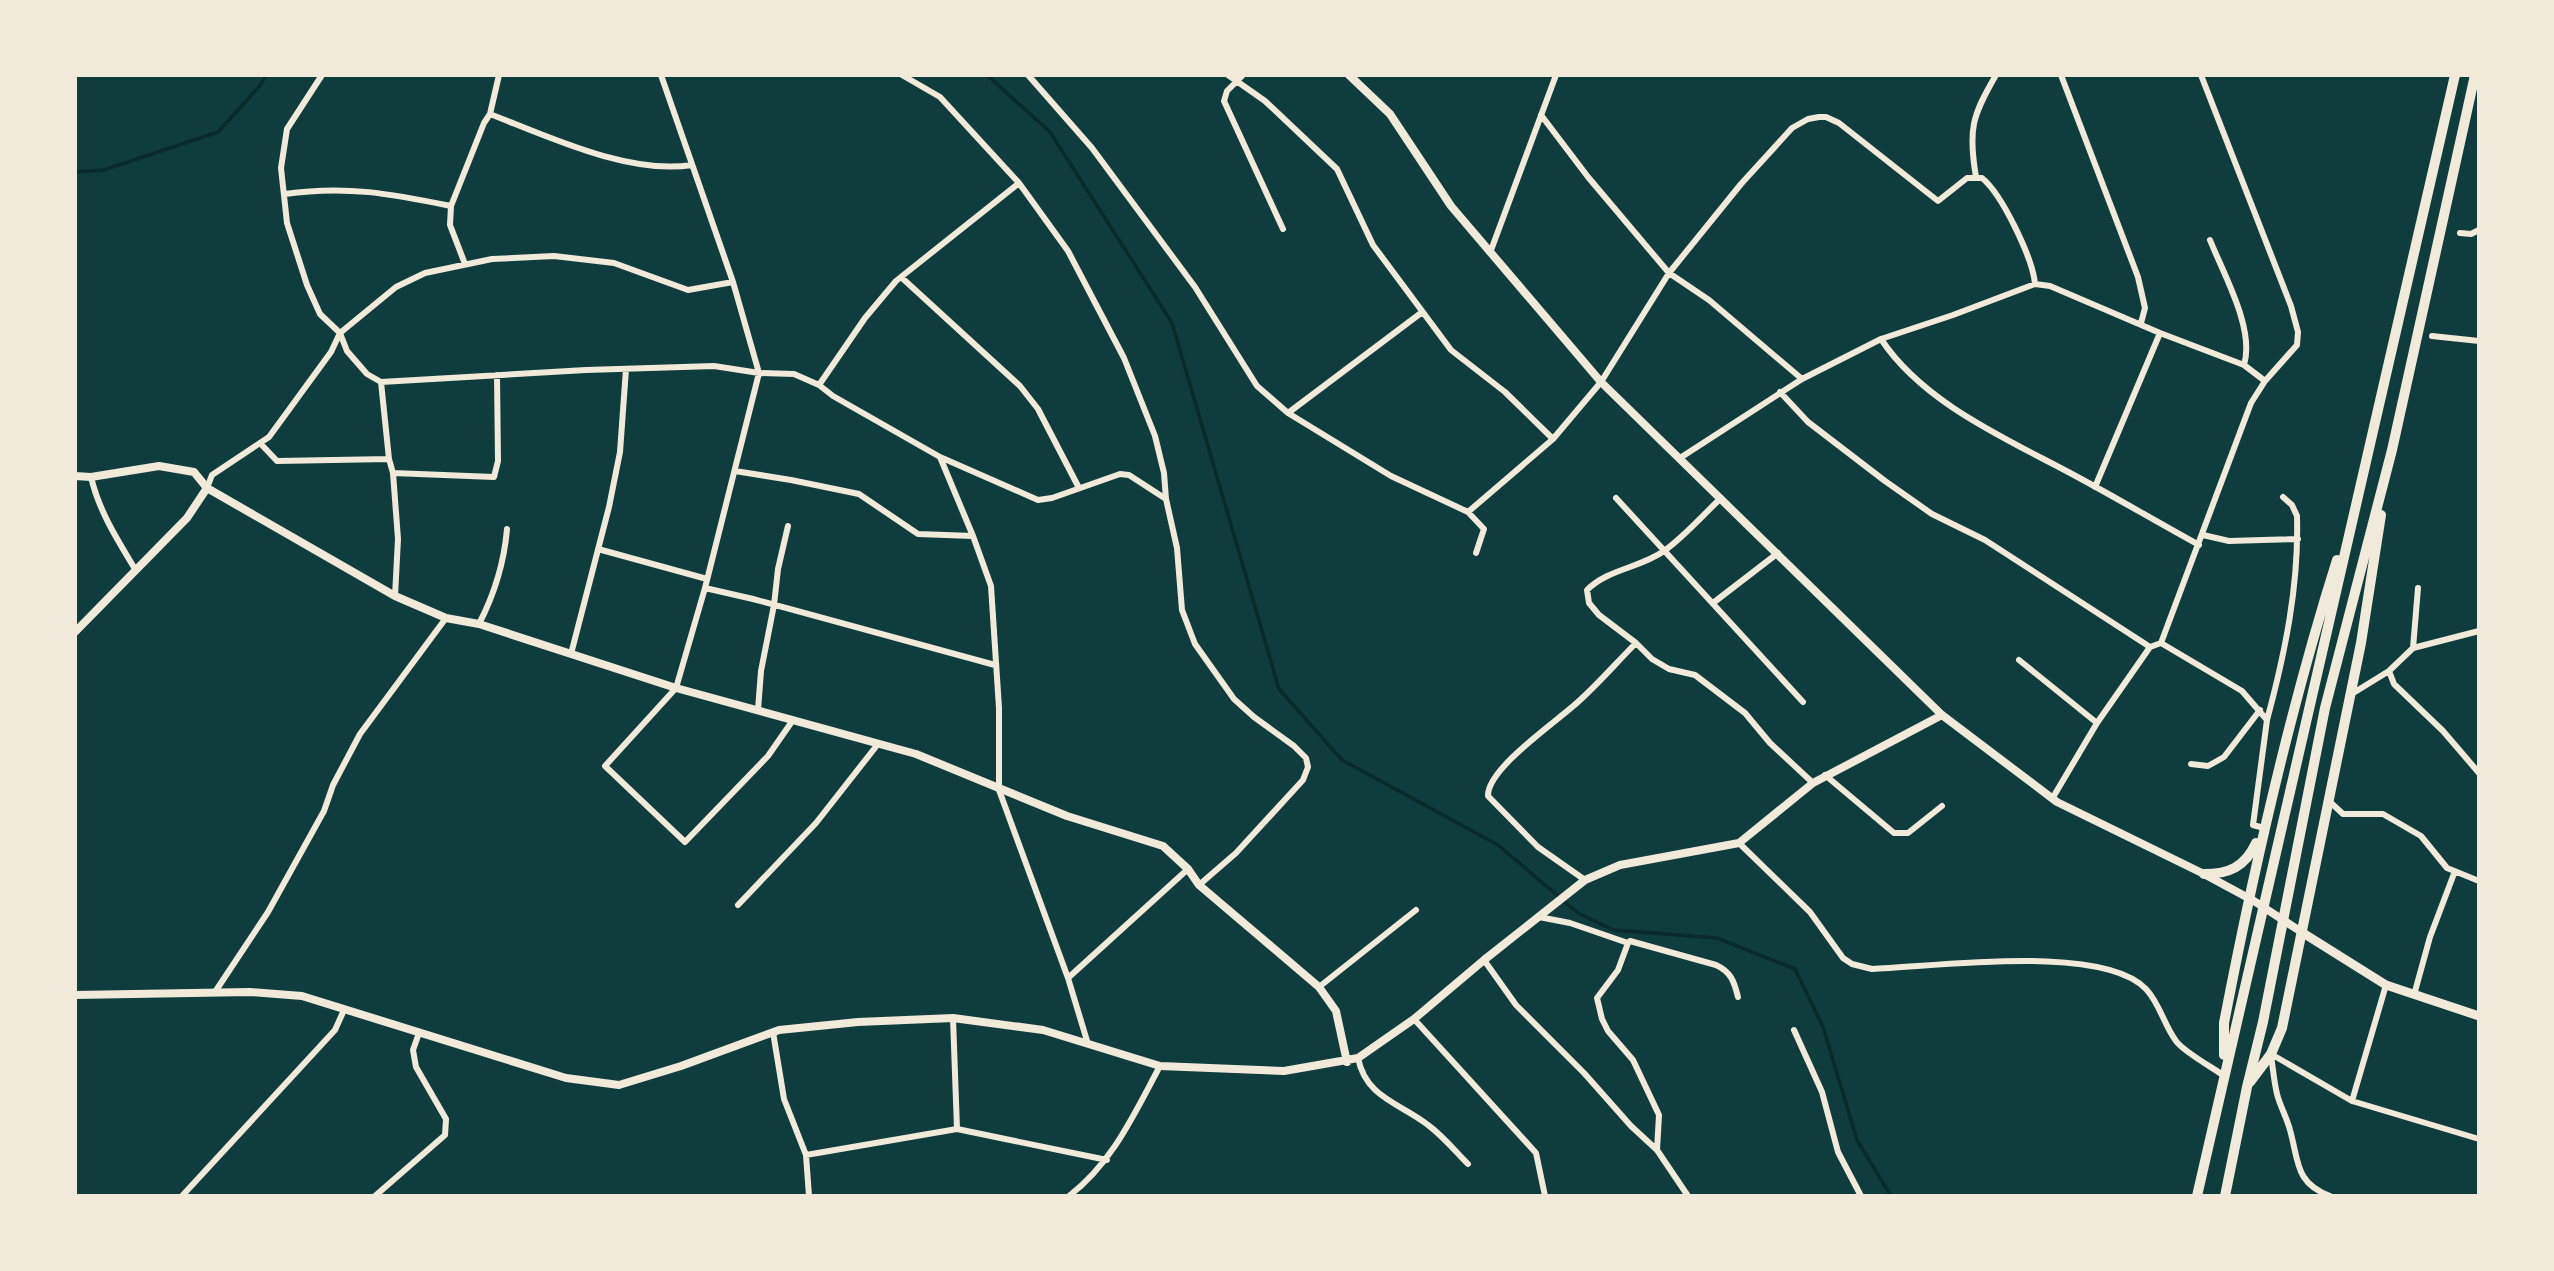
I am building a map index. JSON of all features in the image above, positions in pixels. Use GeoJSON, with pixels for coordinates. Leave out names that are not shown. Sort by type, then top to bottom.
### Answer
{"type":"FeatureCollection","features":[{"type":"Feature","properties":{"kind":"highway"},"geometry":{"type":"LineString","coordinates":[[2197,1196],[2455,75]]}},
{"type":"Feature","properties":{"kind":"highway"},"geometry":{"type":"LineString","coordinates":[[2225,1196],[2263,1022],[2325,708],[2392,450],[2475,75]]}},
{"type":"Feature","properties":{"kind":"highway"},"geometry":{"type":"LineString","coordinates":[[2247,1087],[2271,1054],[2283,1028],[2298,930],[2329,801],[2361,643],[2392,450]]}},
{"type":"Feature","properties":{"kind":"highway"},"geometry":{"type":"LineString","coordinates":[[2222,1080],[2224,1023],[2264,828],[2311,642],[2364,475]]}},
{"type":"Feature","properties":{"kind":"highway"},"geometry":{"type":"LineString","coordinates":[[2204,874],[2221,874],[2238,868],[2252,852],[2264,828]]}},
{"type":"Feature","properties":{"kind":"main road"},"geometry":{"type":"LineString","coordinates":[[2298,930],[2386,985],[2479,1016]]}},
{"type":"Feature","properties":{"kind":"street"},"geometry":{"type":"LineString","coordinates":[[322,75],[287,129],[281,168],[287,223],[307,285],[320,314],[341,333],[347,351],[368,374],[381,382],[714,366],[759,373],[794,374],[819,385],[833,396],[940,457],[1038,500],[1052,498],[1120,474],[1129,475],[1166,499]]}},
{"type":"Feature","properties":{"kind":"street"},"geometry":{"type":"LineString","coordinates":[[465,264],[450,225],[451,206],[490,114],[499,75]]}},
{"type":"Feature","properties":{"kind":"street"},"geometry":{"type":"LineString","coordinates":[[660,75],[733,282],[759,373],[708,579],[676,688],[605,766],[685,842],[768,756],[793,720]]}},
{"type":"Feature","properties":{"kind":"street"},"geometry":{"type":"LineString","coordinates":[[902,75],[940,97],[1019,183],[1068,251],[1124,358],[1155,436],[1177,548],[1182,610],[1195,644],[1234,699],[1306,758],[1308,767],[1303,780],[1237,853],[1199,885]]}},
{"type":"Feature","properties":{"kind":"street"},"geometry":{"type":"LineString","coordinates":[[1028,75],[1100,159],[1195,287],[1257,386],[1288,413],[1391,476],[1468,512],[1484,528],[1476,553]]}},
{"type":"Feature","properties":{"kind":"street"},"geometry":{"type":"LineString","coordinates":[[1228,75],[1240,78],[1337,169],[1373,245],[1421,313],[1451,350],[1505,391],[1553,439]]}},
{"type":"Feature","properties":{"kind":"street"},"geometry":{"type":"LineString","coordinates":[[1349,75],[1390,114],[1451,206],[1601,382],[1942,715],[2052,799],[2204,874],[2298,930]]}},
{"type":"Feature","properties":{"kind":"street"},"geometry":{"type":"LineString","coordinates":[[1490,253],[1556,75]]}},
{"type":"Feature","properties":{"kind":"street"},"geometry":{"type":"LineString","coordinates":[[1976,177],[1972,127],[1978,107],[1996,75]]}},
{"type":"Feature","properties":{"kind":"street"},"geometry":{"type":"LineString","coordinates":[[2061,75],[2138,277],[2145,308],[2141,323]]}},
{"type":"Feature","properties":{"kind":"street"},"geometry":{"type":"LineString","coordinates":[[2052,799],[2097,723],[2150,647],[2161,643],[2251,403],[2265,381],[2297,345],[2296,321],[2201,75]]}},
{"type":"Feature","properties":{"kind":"street"},"geometry":{"type":"LineString","coordinates":[[1240,78],[1227,91],[1224,101],[1283,229]]}},
{"type":"Feature","properties":{"kind":"street"},"geometry":{"type":"LineString","coordinates":[[490,114],[565,143],[640,165],[669,169],[692,165]]}},
{"type":"Feature","properties":{"kind":"street"},"geometry":{"type":"LineString","coordinates":[[1541,116],[1588,177],[1669,273],[1709,300],[1802,379]]}},
{"type":"Feature","properties":{"kind":"street"},"geometry":{"type":"LineString","coordinates":[[1468,512],[1553,439],[1601,382],[1669,273],[1741,184],[1792,128],[1808,119],[1826,117],[1839,123],[1938,201],[1958,183],[1976,177],[1988,183],[2023,244],[2034,270],[2035,284]]}},
{"type":"Feature","properties":{"kind":"street"},"geometry":{"type":"LineString","coordinates":[[819,385],[865,318],[901,277],[1019,183]]}},
{"type":"Feature","properties":{"kind":"street"},"geometry":{"type":"LineString","coordinates":[[285,194],[321,189],[385,192],[451,206]]}},
{"type":"Feature","properties":{"kind":"street"},"geometry":{"type":"LineString","coordinates":[[2460,233],[2479,230]]}},
{"type":"Feature","properties":{"kind":"street"},"geometry":{"type":"LineString","coordinates":[[2210,240],[2246,331],[2248,350],[2244,365]]}},
{"type":"Feature","properties":{"kind":"street"},"geometry":{"type":"LineString","coordinates":[[75,632],[187,518],[207,488],[212,475],[269,437],[331,352],[341,333],[396,287],[425,274],[465,264],[492,259],[554,256],[614,263],[688,290],[733,282]]}},
{"type":"Feature","properties":{"kind":"street"},"geometry":{"type":"LineString","coordinates":[[901,277],[1020,386],[1038,409],[1079,488]]}},
{"type":"Feature","properties":{"kind":"street"},"geometry":{"type":"LineString","coordinates":[[1679,458],[1780,391],[1881,339],[2035,284],[2050,286],[2244,365],[2265,381]]}},
{"type":"Feature","properties":{"kind":"street"},"geometry":{"type":"LineString","coordinates":[[1288,413],[1421,313]]}},
{"type":"Feature","properties":{"kind":"street"},"geometry":{"type":"LineString","coordinates":[[2095,487],[2160,333]]}},
{"type":"Feature","properties":{"kind":"street"},"geometry":{"type":"LineString","coordinates":[[2432,336],[2479,341]]}},
{"type":"Feature","properties":{"kind":"street"},"geometry":{"type":"LineString","coordinates":[[1881,339],[1901,366],[1934,395],[2000,435],[2199,545]]}},
{"type":"Feature","properties":{"kind":"street"},"geometry":{"type":"LineString","coordinates":[[571,654],[620,452],[626,369]]}},
{"type":"Feature","properties":{"kind":"street"},"geometry":{"type":"LineString","coordinates":[[393,473],[494,477],[498,461],[497,375]]}},
{"type":"Feature","properties":{"kind":"street"},"geometry":{"type":"LineString","coordinates":[[381,382],[393,473],[398,539],[395,596]]}},
{"type":"Feature","properties":{"kind":"street"},"geometry":{"type":"LineString","coordinates":[[1780,391],[1808,422],[1885,481],[1933,513],[1985,540],[2150,647]]}},
{"type":"Feature","properties":{"kind":"street"},"geometry":{"type":"LineString","coordinates":[[260,443],[277,461],[389,458]]}},
{"type":"Feature","properties":{"kind":"street"},"geometry":{"type":"LineString","coordinates":[[940,457],[991,586],[999,708],[999,790],[1068,978],[1088,1044]]}},
{"type":"Feature","properties":{"kind":"street"},"geometry":{"type":"LineString","coordinates":[[75,476],[91,477],[159,466],[194,472],[207,488],[395,596],[446,618],[479,624],[676,688],[916,754],[1067,816],[1163,846],[1188,869],[1199,885],[1319,987],[1336,1011],[1347,1062]]}},
{"type":"Feature","properties":{"kind":"street"},"geometry":{"type":"LineString","coordinates":[[735,471],[859,494],[918,534],[973,536]]}},
{"type":"Feature","properties":{"kind":"street"},"geometry":{"type":"LineString","coordinates":[[91,477],[96,498],[105,517],[135,569]]}},
{"type":"Feature","properties":{"kind":"street"},"geometry":{"type":"LineString","coordinates":[[2264,828],[2253,825],[2267,720],[2282,664],[2295,589],[2298,539],[2297,516],[2292,505],[2283,497]]}},
{"type":"Feature","properties":{"kind":"street"},"geometry":{"type":"LineString","coordinates":[[1616,498],[1803,702]]}},
{"type":"Feature","properties":{"kind":"street"},"geometry":{"type":"LineString","coordinates":[[1721,498],[1665,550],[1640,564],[1596,581],[1587,590],[1589,603],[1599,615],[1652,659],[1668,669],[1695,675],[1745,713],[1770,743],[1812,783]]}},
{"type":"Feature","properties":{"kind":"street"},"geometry":{"type":"LineString","coordinates":[[758,710],[761,671],[788,526]]}},
{"type":"Feature","properties":{"kind":"street"},"geometry":{"type":"LineString","coordinates":[[479,624],[491,601],[504,560],[507,529]]}},
{"type":"Feature","properties":{"kind":"street"},"geometry":{"type":"LineString","coordinates":[[2203,535],[2229,541],[2298,539]]}},
{"type":"Feature","properties":{"kind":"street"},"geometry":{"type":"LineString","coordinates":[[598,549],[708,579]]}},
{"type":"Feature","properties":{"kind":"street"},"geometry":{"type":"LineString","coordinates":[[1713,603],[1778,553]]}},
{"type":"Feature","properties":{"kind":"street"},"geometry":{"type":"LineString","coordinates":[[705,588],[995,665]]}},
{"type":"Feature","properties":{"kind":"street"},"geometry":{"type":"LineString","coordinates":[[2413,648],[2418,588]]}},
{"type":"Feature","properties":{"kind":"street"},"geometry":{"type":"LineString","coordinates":[[215,992],[268,912],[324,811],[333,785],[360,734],[446,618]]}},
{"type":"Feature","properties":{"kind":"street"},"geometry":{"type":"LineString","coordinates":[[2349,696],[2389,671],[2413,648],[2479,631]]}},
{"type":"Feature","properties":{"kind":"street"},"geometry":{"type":"LineString","coordinates":[[1585,880],[1538,846],[1488,796],[1488,789],[1511,759],[1580,700],[1636,643]]}},
{"type":"Feature","properties":{"kind":"street"},"geometry":{"type":"LineString","coordinates":[[2161,643],[2242,691],[2267,720]]}},
{"type":"Feature","properties":{"kind":"street"},"geometry":{"type":"LineString","coordinates":[[2019,660],[2097,723]]}},
{"type":"Feature","properties":{"kind":"street"},"geometry":{"type":"LineString","coordinates":[[2389,671],[2394,684],[2443,731],[2479,773]]}},
{"type":"Feature","properties":{"kind":"street"},"geometry":{"type":"LineString","coordinates":[[2191,764],[2208,766],[2224,757],[2260,710]]}},
{"type":"Feature","properties":{"kind":"street"},"geometry":{"type":"LineString","coordinates":[[75,995],[250,992],[302,996],[565,1078],[619,1085],[681,1066],[773,1032],[858,1022],[953,1018],[1043,1030],[1160,1066],[1284,1071],[1347,1062],[1358,1058],[1414,1019],[1585,880],[1620,865],[1739,844],[1812,783],[1942,715]]}},
{"type":"Feature","properties":{"kind":"street"},"geometry":{"type":"LineString","coordinates":[[738,905],[816,823],[878,744]]}},
{"type":"Feature","properties":{"kind":"street"},"geometry":{"type":"LineString","coordinates":[[1825,775],[1894,833],[1909,833],[1942,806]]}},
{"type":"Feature","properties":{"kind":"street"},"geometry":{"type":"LineString","coordinates":[[2329,801],[2343,814],[2383,814],[2421,836],[2447,868],[2479,881]]}},
{"type":"Feature","properties":{"kind":"street"},"geometry":{"type":"LineString","coordinates":[[1739,844],[1810,912],[1843,958],[1852,964],[1872,969],[2031,960],[2059,961],[2121,974],[2146,988],[2177,1042],[2222,1080]]}},
{"type":"Feature","properties":{"kind":"street"},"geometry":{"type":"LineString","coordinates":[[1068,978],[1188,869]]}},
{"type":"Feature","properties":{"kind":"street"},"geometry":{"type":"LineString","coordinates":[[2414,995],[2430,937],[2455,871]]}},
{"type":"Feature","properties":{"kind":"street"},"geometry":{"type":"LineString","coordinates":[[1319,987],[1416,910]]}},
{"type":"Feature","properties":{"kind":"street"},"geometry":{"type":"LineString","coordinates":[[1539,917],[1570,923],[1628,943],[1630,941],[1641,944],[1728,971],[1738,997]]}},
{"type":"Feature","properties":{"kind":"street"},"geometry":{"type":"LineString","coordinates":[[1628,943],[1618,970],[1597,998],[1608,1031],[1633,1060],[1659,1115],[1657,1150]]}},
{"type":"Feature","properties":{"kind":"street"},"geometry":{"type":"LineString","coordinates":[[1484,960],[1516,1005],[1657,1150],[1688,1196]]}},
{"type":"Feature","properties":{"kind":"street"},"geometry":{"type":"LineString","coordinates":[[2352,1101],[2386,985]]}},
{"type":"Feature","properties":{"kind":"street"},"geometry":{"type":"LineString","coordinates":[[182,1196],[335,1030],[344,1010]]}},
{"type":"Feature","properties":{"kind":"street"},"geometry":{"type":"LineString","coordinates":[[953,1018],[957,1129]]}},
{"type":"Feature","properties":{"kind":"street"},"geometry":{"type":"LineString","coordinates":[[1414,1019],[1536,1153],[1545,1196]]}},
{"type":"Feature","properties":{"kind":"street"},"geometry":{"type":"LineString","coordinates":[[1794,1030],[1822,1092],[1838,1152],[1861,1196]]}},
{"type":"Feature","properties":{"kind":"street"},"geometry":{"type":"LineString","coordinates":[[773,1032],[784,1099],[806,1155],[809,1196]]}},
{"type":"Feature","properties":{"kind":"street"},"geometry":{"type":"LineString","coordinates":[[375,1196],[444,1135],[446,1119],[416,1067],[413,1050],[419,1033]]}},
{"type":"Feature","properties":{"kind":"street"},"geometry":{"type":"LineString","coordinates":[[2271,1054],[2352,1101],[2479,1139]]}},
{"type":"Feature","properties":{"kind":"street"},"geometry":{"type":"LineString","coordinates":[[2271,1054],[2277,1096],[2290,1130],[2294,1155],[2313,1189],[2330,1196]]}},
{"type":"Feature","properties":{"kind":"street"},"geometry":{"type":"LineString","coordinates":[[1358,1058],[1361,1072],[1375,1090],[1427,1124],[1468,1164]]}},
{"type":"Feature","properties":{"kind":"street"},"geometry":{"type":"LineString","coordinates":[[1069,1196],[1085,1184],[1107,1160],[1160,1066]]}},
{"type":"Feature","properties":{"kind":"street"},"geometry":{"type":"LineString","coordinates":[[806,1155],[957,1129],[1107,1160]]}},
{"type":"Feature","properties":{"kind":"waterway"},"geometry":{"type":"LineString","coordinates":[[75,172],[104,170],[218,132],[267,75]]}},
{"type":"Feature","properties":{"kind":"waterway"},"geometry":{"type":"LineString","coordinates":[[987,75],[1050,132],[1172,323],[1279,689],[1342,760],[1498,845],[1578,913],[1613,930],[1717,938],[1795,969],[1823,1027],[1857,1140],[1891,1196]]}}]}
